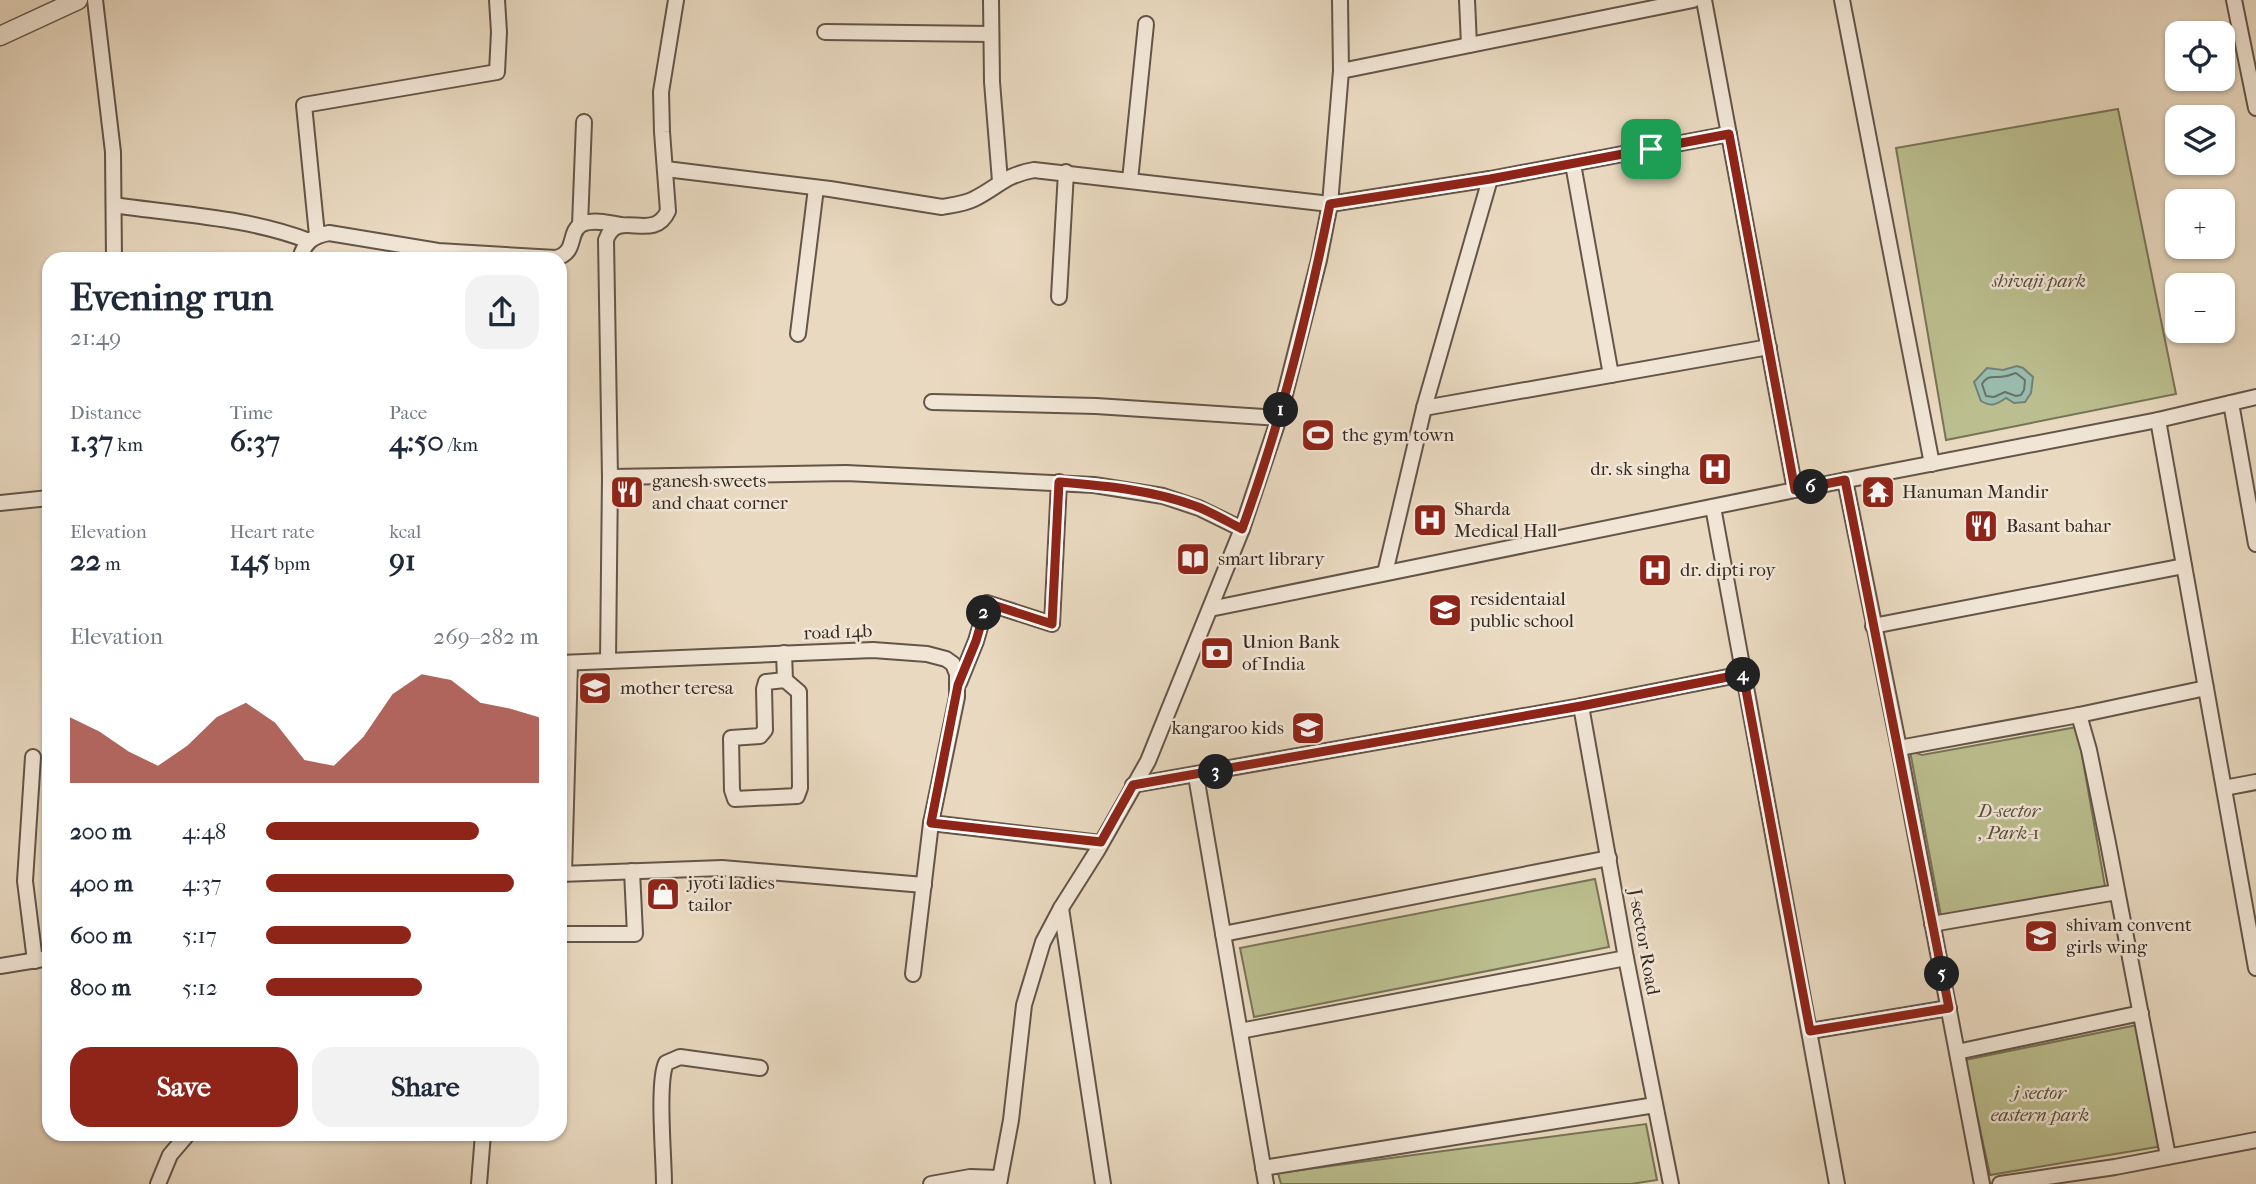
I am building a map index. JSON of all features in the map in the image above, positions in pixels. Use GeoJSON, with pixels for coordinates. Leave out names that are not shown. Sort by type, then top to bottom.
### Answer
{"type":"FeatureCollection","features":[{"type":"Feature","properties":{"kind":"street"},"geometry":{"type":"LineString","coordinates":[[0,36],[45,8],[78,0]]}},
{"type":"Feature","properties":{"kind":"street"},"geometry":{"type":"LineString","coordinates":[[95,0],[111,139],[114,252]]}},
{"type":"Feature","properties":{"kind":"street"},"geometry":{"type":"LineString","coordinates":[[302,252],[313,238],[304,105],[497,72],[497,0]]}},
{"type":"Feature","properties":{"kind":"street"},"geometry":{"type":"LineString","coordinates":[[567,252],[575,230],[580,225],[600,222],[650,226],[664,220],[668,211],[661,92],[676,0]]}},
{"type":"Feature","properties":{"kind":"street"},"geometry":{"type":"LineString","coordinates":[[991,0],[992,82],[1000,181]]}},
{"type":"Feature","properties":{"kind":"street"},"geometry":{"type":"LineString","coordinates":[[931,1184],[971,1177],[1000,1181],[1012,1120],[1024,1005],[1043,942],[1148,761],[1242,529],[1279,418],[1319,260],[1330,204],[1341,71],[1340,0]]}},
{"type":"Feature","properties":{"kind":"street"},"geometry":{"type":"LineString","coordinates":[[1467,0],[1469,45]]}},
{"type":"Feature","properties":{"kind":"street"},"geometry":{"type":"LineString","coordinates":[[1341,71],[1693,0]]}},
{"type":"Feature","properties":{"kind":"street"},"geometry":{"type":"LineString","coordinates":[[1704,0],[1795,490]]}},
{"type":"Feature","properties":{"kind":"street"},"geometry":{"type":"LineString","coordinates":[[1842,0],[1932,464]]}},
{"type":"Feature","properties":{"kind":"street"},"geometry":{"type":"LineString","coordinates":[[2234,0],[2256,108]]}},
{"type":"Feature","properties":{"kind":"street"},"geometry":{"type":"LineString","coordinates":[[1130,180],[1146,24]]}},
{"type":"Feature","properties":{"kind":"street"},"geometry":{"type":"LineString","coordinates":[[2241,33],[2256,29]]}},
{"type":"Feature","properties":{"kind":"street"},"geometry":{"type":"LineString","coordinates":[[825,32],[991,34]]}},
{"type":"Feature","properties":{"kind":"street"},"geometry":{"type":"LineString","coordinates":[[580,225],[584,122]]}},
{"type":"Feature","properties":{"kind":"street"},"geometry":{"type":"LineString","coordinates":[[666,169],[942,207],[974,200],[1015,173],[1034,170],[1330,204],[1490,179],[1729,134]]}},
{"type":"Feature","properties":{"kind":"street"},"geometry":{"type":"LineString","coordinates":[[1573,164],[1611,375]]}},
{"type":"Feature","properties":{"kind":"street"},"geometry":{"type":"LineString","coordinates":[[1059,298],[1066,172]]}},
{"type":"Feature","properties":{"kind":"street"},"geometry":{"type":"LineString","coordinates":[[1384,573],[1424,408],[1490,179]]}},
{"type":"Feature","properties":{"kind":"street"},"geometry":{"type":"LineString","coordinates":[[798,334],[816,188]]}},
{"type":"Feature","properties":{"kind":"street"},"geometry":{"type":"LineString","coordinates":[[114,205],[245,222],[313,238],[330,233],[455,252]]}},
{"type":"Feature","properties":{"kind":"street"},"geometry":{"type":"LineString","coordinates":[[608,662],[610,477],[605,252],[609,232],[621,225]]}},
{"type":"Feature","properties":{"kind":"street"},"geometry":{"type":"LineString","coordinates":[[1424,408],[1769,347]]}},
{"type":"Feature","properties":{"kind":"street"},"geometry":{"type":"LineString","coordinates":[[1210,609],[1845,480],[2158,420],[2256,397]]}},
{"type":"Feature","properties":{"kind":"street"},"geometry":{"type":"LineString","coordinates":[[932,402],[1096,406],[1279,418]]}},
{"type":"Feature","properties":{"kind":"street"},"geometry":{"type":"LineString","coordinates":[[2231,403],[2256,544]]}},
{"type":"Feature","properties":{"kind":"street"},"geometry":{"type":"LineString","coordinates":[[2158,420],[2256,968]]}},
{"type":"Feature","properties":{"kind":"street"},"geometry":{"type":"LineString","coordinates":[[610,477],[846,473],[1059,482],[1129,489],[1163,496],[1199,508],[1242,529]]}},
{"type":"Feature","properties":{"kind":"street"},"geometry":{"type":"LineString","coordinates":[[1845,480],[1982,1184]]}},
{"type":"Feature","properties":{"kind":"street"},"geometry":{"type":"LineString","coordinates":[[913,974],[931,823],[958,685],[976,641],[987,603],[1052,624],[1059,482]]}},
{"type":"Feature","properties":{"kind":"street"},"geometry":{"type":"LineString","coordinates":[[0,502],[42,499]]}},
{"type":"Feature","properties":{"kind":"street"},"geometry":{"type":"LineString","coordinates":[[1713,507],[1837,1184]]}},
{"type":"Feature","properties":{"kind":"street"},"geometry":{"type":"LineString","coordinates":[[1873,626],[2184,566]]}},
{"type":"Feature","properties":{"kind":"street","name":"road 14b"},"geometry":{"type":"LineString","coordinates":[[567,663],[873,650],[927,654],[946,659],[953,664],[958,685]]}},
{"type":"Feature","properties":{"kind":"street"},"geometry":{"type":"LineString","coordinates":[[784,653],[785,680],[799,692],[800,788],[797,796],[735,799],[732,790],[731,738],[760,736],[765,730],[766,682],[785,680]]}},
{"type":"Feature","properties":{"kind":"street"},"geometry":{"type":"LineString","coordinates":[[1133,785],[1581,706],[1743,674]]}},
{"type":"Feature","properties":{"kind":"street"},"geometry":{"type":"LineString","coordinates":[[1899,748],[2079,715],[2206,688]]}},
{"type":"Feature","properties":{"kind":"street","name":"J-sector Road"},"geometry":{"type":"LineString","coordinates":[[1581,706],[1626,958],[1671,1184]]}},
{"type":"Feature","properties":{"kind":"street"},"geometry":{"type":"LineString","coordinates":[[2079,715],[2089,750],[2168,1156]]}},
{"type":"Feature","properties":{"kind":"street"},"geometry":{"type":"LineString","coordinates":[[0,966],[42,959],[25,881],[33,757]]}},
{"type":"Feature","properties":{"kind":"street"},"geometry":{"type":"LineString","coordinates":[[1196,776],[1266,1184]]}},
{"type":"Feature","properties":{"kind":"street"},"geometry":{"type":"LineString","coordinates":[[2224,788],[2256,782]]}},
{"type":"Feature","properties":{"kind":"street"},"geometry":{"type":"LineString","coordinates":[[931,823],[1101,842]]}},
{"type":"Feature","properties":{"kind":"street"},"geometry":{"type":"LineString","coordinates":[[1223,934],[1609,858]]}},
{"type":"Feature","properties":{"kind":"street"},"geometry":{"type":"LineString","coordinates":[[567,874],[722,869],[924,884]]}},
{"type":"Feature","properties":{"kind":"street"},"geometry":{"type":"LineString","coordinates":[[567,934],[635,934],[632,872]]}},
{"type":"Feature","properties":{"kind":"street"},"geometry":{"type":"LineString","coordinates":[[1932,924],[2117,891]]}},
{"type":"Feature","properties":{"kind":"street"},"geometry":{"type":"LineString","coordinates":[[1061,908],[1103,1184]]}},
{"type":"Feature","properties":{"kind":"street"},"geometry":{"type":"LineString","coordinates":[[1240,1031],[1626,958]]}},
{"type":"Feature","properties":{"kind":"street"},"geometry":{"type":"LineString","coordinates":[[1810,1031],[1949,1008]]}},
{"type":"Feature","properties":{"kind":"street"},"geometry":{"type":"LineString","coordinates":[[1957,1052],[2141,1013]]}},
{"type":"Feature","properties":{"kind":"street"},"geometry":{"type":"LineString","coordinates":[[664,1184],[662,1089],[666,1063],[680,1057],[760,1068]]}},
{"type":"Feature","properties":{"kind":"street"},"geometry":{"type":"LineString","coordinates":[[1264,1168],[1655,1105]]}},
{"type":"Feature","properties":{"kind":"street"},"geometry":{"type":"LineString","coordinates":[[2000,1184],[2115,1167],[2256,1140]]}},
{"type":"Feature","properties":{"kind":"street"},"geometry":{"type":"LineString","coordinates":[[158,1184],[170,1155],[182,1141]]}},
{"type":"Feature","properties":{"kind":"street"},"geometry":{"type":"LineString","coordinates":[[479,1184],[482,1141]]}},
{"type":"Feature","properties":{"kind":"green space","name":"shivaji park"},"geometry":{"type":"Polygon","coordinates":[[[2118,109],[2176,394],[1946,440],[1896,148],[2118,109]]]}},
{"type":"Feature","properties":{"kind":"green space","name":"D-sector , Park-1"},"geometry":{"type":"Polygon","coordinates":[[[2077,727],[2105,886],[1941,916],[1910,751],[1922,755],[2077,727]]]}},
{"type":"Feature","properties":{"kind":"green space"},"geometry":{"type":"Polygon","coordinates":[[[1595,879],[1609,947],[1254,1017],[1240,948],[1595,879]]]}},
{"type":"Feature","properties":{"kind":"green space","name":"j sector eastern park"},"geometry":{"type":"Polygon","coordinates":[[[2142,1024],[2163,1146],[1990,1175],[1965,1060],[2142,1024]]]}},
{"type":"Feature","properties":{"kind":"green space"},"geometry":{"type":"Polygon","coordinates":[[[1646,1124],[1657,1180],[1631,1184],[1281,1184],[1278,1173],[1646,1124]]]}},
{"type":"Feature","properties":{"kind":"water"},"geometry":{"type":"Polygon","coordinates":[[[2017,366],[2033,377],[2031,393],[2025,402],[2014,403],[2006,398],[1994,404],[1981,401],[1974,382],[1987,368],[2003,370],[2017,366]]]}},
{"type":"Feature","properties":{"kind":"place","name":"the gym town"},"geometry":{"type":"Point","coordinates":[1318,435]}},
{"type":"Feature","properties":{"kind":"place","name":"dr. sk singha"},"geometry":{"type":"Point","coordinates":[1715,469]}},
{"type":"Feature","properties":{"kind":"place","name":"ganesh sweets and chaat corner"},"geometry":{"type":"Point","coordinates":[627,492]}},
{"type":"Feature","properties":{"kind":"place","name":"Hanuman Mandir"},"geometry":{"type":"Point","coordinates":[1878,492]}},
{"type":"Feature","properties":{"kind":"place","name":"Sharda Medical Hall"},"geometry":{"type":"Point","coordinates":[1430,520]}},
{"type":"Feature","properties":{"kind":"place","name":"Basant bahar"},"geometry":{"type":"Point","coordinates":[1981,526]}},
{"type":"Feature","properties":{"kind":"place","name":"smart library"},"geometry":{"type":"Point","coordinates":[1193,559]}},
{"type":"Feature","properties":{"kind":"place","name":"dr. dipti roy"},"geometry":{"type":"Point","coordinates":[1655,570]}},
{"type":"Feature","properties":{"kind":"place","name":"residentaial public school"},"geometry":{"type":"Point","coordinates":[1445,610]}},
{"type":"Feature","properties":{"kind":"place","name":"Union Bank of India"},"geometry":{"type":"Point","coordinates":[1217,653]}},
{"type":"Feature","properties":{"kind":"place","name":"mother teresa"},"geometry":{"type":"Point","coordinates":[595,688]}},
{"type":"Feature","properties":{"kind":"place","name":"kangaroo kids"},"geometry":{"type":"Point","coordinates":[1308,728]}},
{"type":"Feature","properties":{"kind":"place","name":"jyoti ladies tailor"},"geometry":{"type":"Point","coordinates":[663,894]}},
{"type":"Feature","properties":{"kind":"place","name":"shivam convent girls wing"},"geometry":{"type":"Point","coordinates":[2041,936]}},
{"type":"Feature","properties":{"kind":"route"},"geometry":{"type":"LineString","coordinates":[[1729,134],[1795,490],[1845,480],[1949,1008],[1810,1031],[1743,674],[1581,706],[1133,785],[1101,842],[931,823],[958,685],[976,641],[987,603],[1052,624],[1059,482],[1129,489],[1163,496],[1199,508],[1242,529],[1279,418],[1319,260],[1330,204],[1490,179],[1651,149],[1729,134]]}}]}
